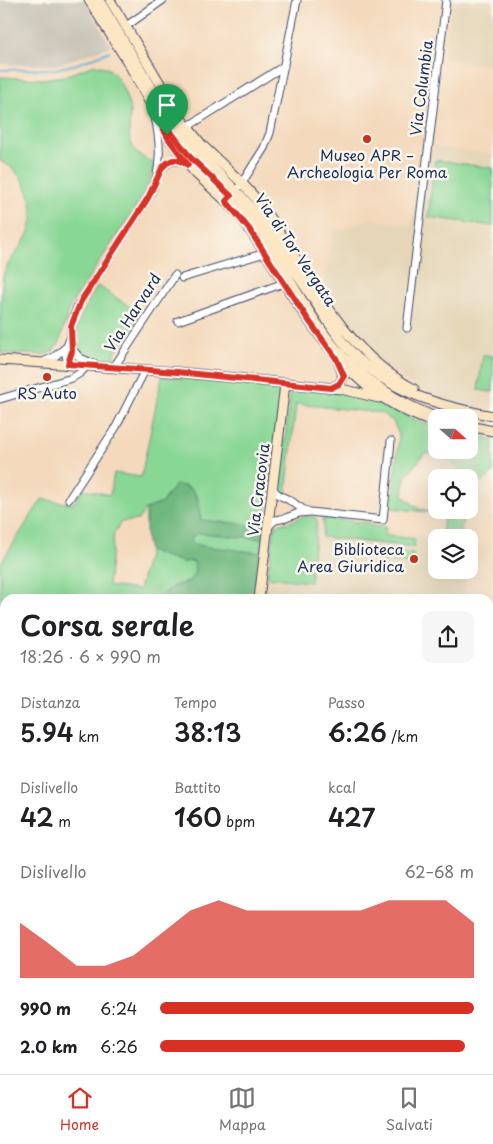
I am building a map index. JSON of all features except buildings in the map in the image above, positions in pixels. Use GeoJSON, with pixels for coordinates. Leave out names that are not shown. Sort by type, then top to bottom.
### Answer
{"type":"FeatureCollection","features":[{"type":"Feature","properties":{"kind":"street","name":"Via di Tor Vergata"},"geometry":{"type":"LineString","coordinates":[[89,0],[129,64],[168,138],[188,165],[203,181],[234,193],[264,209],[333,316],[354,342],[389,374],[447,407],[493,416]]}},
{"type":"Feature","properties":{"kind":"street","name":"Via di Tor Vergata"},"geometry":{"type":"LineString","coordinates":[[100,0],[170,117],[197,152],[234,193],[240,216],[307,318],[336,358],[358,380],[393,404]]}},
{"type":"Feature","properties":{"kind":"street","name":"Via di Tor Vergata"},"geometry":{"type":"LineString","coordinates":[[110,0],[187,127],[216,160],[234,193],[319,325],[338,351],[380,387],[409,406],[428,414]]}},
{"type":"Feature","properties":{"kind":"street"},"geometry":{"type":"LineString","coordinates":[[125,27],[163,0]]}},
{"type":"Feature","properties":{"kind":"street"},"geometry":{"type":"LineString","coordinates":[[234,193],[269,136],[297,0]]}},
{"type":"Feature","properties":{"kind":"street","name":"Via Columbia"},"geometry":{"type":"LineString","coordinates":[[408,328],[446,0]]}},
{"type":"Feature","properties":{"kind":"street"},"geometry":{"type":"LineString","coordinates":[[187,127],[284,66]]}},
{"type":"Feature","properties":{"kind":"street","name":"Via di Tor Vergata"},"geometry":{"type":"LineString","coordinates":[[154,110],[191,158],[234,193]]}},
{"type":"Feature","properties":{"kind":"street"},"geometry":{"type":"LineString","coordinates":[[154,110],[159,143],[157,177]]}},
{"type":"Feature","properties":{"kind":"street"},"geometry":{"type":"LineString","coordinates":[[68,364],[68,348],[73,318],[79,304],[148,198],[157,177],[165,165],[171,160],[178,160],[188,165]]}},
{"type":"Feature","properties":{"kind":"street","name":"Via Harvard"},"geometry":{"type":"LineString","coordinates":[[114,367],[178,276],[265,253]]}},
{"type":"Feature","properties":{"kind":"street"},"geometry":{"type":"LineString","coordinates":[[178,321],[284,283]]}},
{"type":"Feature","properties":{"kind":"street"},"geometry":{"type":"LineString","coordinates":[[42,363],[68,348]]}},
{"type":"Feature","properties":{"kind":"street"},"geometry":{"type":"LineString","coordinates":[[68,348],[83,360],[100,366]]}},
{"type":"Feature","properties":{"kind":"street"},"geometry":{"type":"LineString","coordinates":[[331,388],[339,384],[344,376],[336,358]]}},
{"type":"Feature","properties":{"kind":"street"},"geometry":{"type":"LineString","coordinates":[[0,360],[114,367],[360,392],[393,404],[408,413],[428,420]]}},
{"type":"Feature","properties":{"kind":"street"},"geometry":{"type":"LineString","coordinates":[[0,399],[72,378],[87,366]]}},
{"type":"Feature","properties":{"kind":"street"},"geometry":{"type":"LineString","coordinates":[[70,500],[116,426],[145,370]]}},
{"type":"Feature","properties":{"kind":"street","name":"Via Cracovia"},"geometry":{"type":"LineString","coordinates":[[260,594],[285,384]]}},
{"type":"Feature","properties":{"kind":"street"},"geometry":{"type":"LineString","coordinates":[[478,428],[493,431]]}},
{"type":"Feature","properties":{"kind":"street"},"geometry":{"type":"LineString","coordinates":[[273,488],[278,495],[291,501],[300,509],[310,512],[382,520],[391,441]]}},
{"type":"Feature","properties":{"kind":"street"},"geometry":{"type":"LineString","coordinates":[[280,518],[273,515],[271,506],[277,498],[284,498]]}},
{"type":"Feature","properties":{"kind":"street"},"geometry":{"type":"LineString","coordinates":[[268,527],[271,521],[310,512]]}},
{"type":"Feature","properties":{"kind":"shaded area"},"geometry":{"type":"Polygon","coordinates":[[[0,0],[84,0],[111,46],[56,65],[0,64],[0,0]]]}},
{"type":"Feature","properties":{"kind":"shaded area"},"geometry":{"type":"Polygon","coordinates":[[[452,0],[493,0],[493,66],[444,59],[452,0]]]}},
{"type":"Feature","properties":{"kind":"shaded area"},"geometry":{"type":"Polygon","coordinates":[[[422,146],[493,154],[493,408],[462,403],[436,395],[409,383],[386,366],[354,335],[336,310],[325,279],[334,232],[371,219],[412,226],[422,146]]]}},
{"type":"Feature","properties":{"kind":"shaded area"},"geometry":{"type":"Polygon","coordinates":[[[307,519],[389,528],[389,532],[428,537],[428,579],[465,579],[464,594],[267,594],[274,540],[307,519]]]}},
{"type":"Feature","properties":{"kind":"green space"},"geometry":{"type":"Polygon","coordinates":[[[95,65],[106,67],[111,71],[122,87],[130,112],[129,130],[131,143],[139,155],[154,163],[150,179],[139,202],[70,306],[59,344],[53,351],[44,355],[0,353],[3,276],[7,266],[27,236],[31,226],[32,215],[31,204],[24,183],[9,166],[0,161],[0,77],[43,79],[64,76],[95,65]]]}},
{"type":"Feature","properties":{"kind":"green space"},"geometry":{"type":"Polygon","coordinates":[[[435,160],[493,168],[493,226],[428,217],[435,160]]]}},
{"type":"Feature","properties":{"kind":"green space"},"geometry":{"type":"Polygon","coordinates":[[[98,286],[141,314],[114,354],[115,357],[111,362],[84,357],[77,351],[75,343],[76,333],[83,312],[98,286]]]}},
{"type":"Feature","properties":{"kind":"green space"},"geometry":{"type":"Polygon","coordinates":[[[483,355],[493,356],[493,392],[478,390],[483,355]]]}},
{"type":"Feature","properties":{"kind":"green space"},"geometry":{"type":"Polygon","coordinates":[[[162,376],[276,388],[281,394],[261,553],[202,546],[192,543],[191,537],[201,520],[198,498],[193,490],[184,485],[168,493],[162,503],[146,509],[138,520],[121,522],[114,534],[108,586],[139,590],[149,551],[182,562],[195,561],[195,573],[188,582],[173,586],[164,594],[0,594],[0,564],[42,499],[73,504],[83,489],[110,495],[114,473],[141,477],[162,376]]]}},
{"type":"Feature","properties":{"kind":"green space"},"geometry":{"type":"Polygon","coordinates":[[[291,388],[355,394],[372,399],[428,424],[428,453],[425,453],[405,477],[403,496],[419,509],[428,510],[428,512],[392,508],[399,435],[393,421],[381,413],[296,404],[286,495],[281,492],[279,487],[291,388]]]}},
{"type":"Feature","properties":{"kind":"green space"},"geometry":{"type":"Polygon","coordinates":[[[478,436],[493,439],[493,473],[478,486],[478,469],[458,468],[446,459],[478,459],[478,436]]]}},
{"type":"Feature","properties":{"kind":"green space"},"geometry":{"type":"Polygon","coordinates":[[[175,485],[183,486],[189,488],[196,496],[201,520],[264,526],[263,539],[197,533],[191,538],[192,543],[202,546],[261,553],[256,594],[164,594],[173,586],[188,582],[195,573],[194,561],[182,562],[149,551],[146,531],[146,509],[162,503],[175,485]]]}},
{"type":"Feature","properties":{"kind":"green space"},"geometry":{"type":"Polygon","coordinates":[[[304,516],[315,517],[317,520],[310,582],[267,577],[275,525],[290,522],[304,516]]]}},
{"type":"Feature","properties":{"kind":"green space"},"geometry":{"type":"Polygon","coordinates":[[[323,518],[370,523],[370,526],[385,527],[385,536],[415,539],[414,547],[322,537],[324,521],[321,520],[323,518]]]}},
{"type":"Feature","properties":{"kind":"green space"},"geometry":{"type":"Polygon","coordinates":[[[444,519],[463,519],[461,529],[443,529],[444,519]]]}},
{"type":"Feature","properties":{"kind":"green space"},"geometry":{"type":"Polygon","coordinates":[[[378,550],[413,554],[412,564],[376,560],[378,550]]]}},
{"type":"Feature","properties":{"kind":"waterway"},"geometry":{"type":"LineString","coordinates":[[0,70],[56,69],[77,64],[110,51]]}},
{"type":"Feature","properties":{"kind":"place","name":"Museo APR – Archeologia Per Roma"},"geometry":{"type":"Point","coordinates":[367,139]}},
{"type":"Feature","properties":{"kind":"place","name":"RS Auto"},"geometry":{"type":"Point","coordinates":[47,377]}},
{"type":"Feature","properties":{"kind":"place","name":"Biblioteca Area Giuridica"},"geometry":{"type":"Point","coordinates":[414,559]}},
{"type":"Feature","properties":{"kind":"route"},"geometry":{"type":"LineString","coordinates":[[154,110],[191,158],[231,196],[226,201],[240,216],[307,318],[336,358],[343,375],[343,380],[339,384],[331,388],[177,372],[68,364],[72,351],[71,326],[81,301],[148,198],[162,168],[171,160],[178,160],[188,165],[167,135],[154,110]]}}]}
